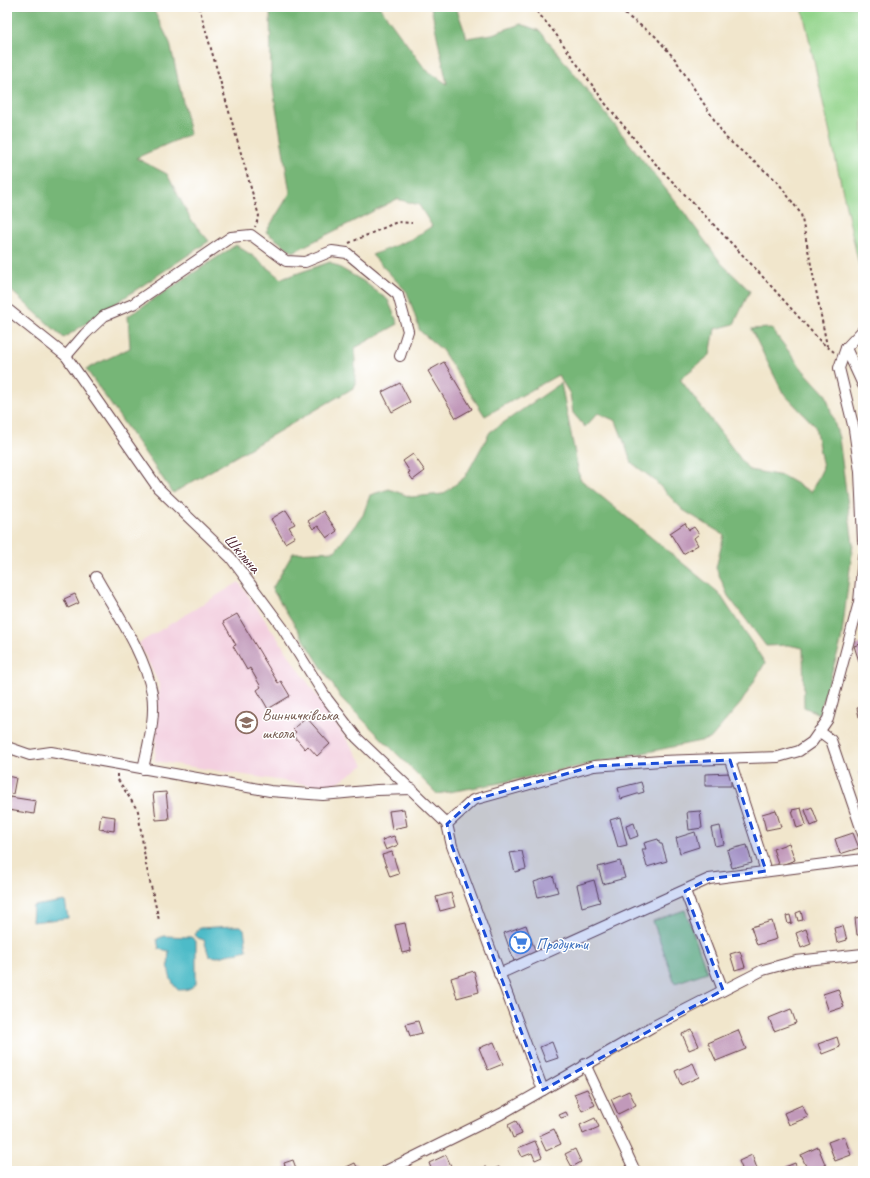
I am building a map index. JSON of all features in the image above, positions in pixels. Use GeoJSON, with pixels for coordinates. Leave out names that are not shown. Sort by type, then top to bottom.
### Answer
{"type":"FeatureCollection","features":[{"type":"Feature","properties":{"kind":"street"},"geometry":{"type":"LineString","coordinates":[[66,356],[104,316],[133,304],[231,237],[251,235],[286,261],[305,262],[332,251],[346,253],[398,295],[408,330],[400,356]]}},
{"type":"Feature","properties":{"kind":"street","name":"Шкільна"},"geometry":{"type":"LineString","coordinates":[[7,309],[66,356],[158,488],[231,558],[282,628],[327,699],[357,738],[447,824]]}},
{"type":"Feature","properties":{"kind":"street"},"geometry":{"type":"LineString","coordinates":[[863,330],[846,348],[839,368],[854,429],[860,472],[863,541]]}},
{"type":"Feature","properties":{"kind":"street"},"geometry":{"type":"LineString","coordinates":[[846,348],[863,385]]}},
{"type":"Feature","properties":{"kind":"street"},"geometry":{"type":"LineString","coordinates":[[543,1090],[452,846],[447,824],[473,800],[594,766],[660,761],[730,760],[778,757],[799,751],[812,742],[828,719],[860,602],[863,557]]}},
{"type":"Feature","properties":{"kind":"street"},"geometry":{"type":"LineString","coordinates":[[96,576],[142,660],[152,694],[152,724],[143,769]]}},
{"type":"Feature","properties":{"kind":"street"},"geometry":{"type":"LineString","coordinates":[[820,731],[831,740],[863,834]]}},
{"type":"Feature","properties":{"kind":"street"},"geometry":{"type":"LineString","coordinates":[[7,747],[30,755],[51,752],[278,792],[323,795],[377,790],[412,789]]}},
{"type":"Feature","properties":{"kind":"street"},"geometry":{"type":"LineString","coordinates":[[730,760],[766,871]]}},
{"type":"Feature","properties":{"kind":"street"},"geometry":{"type":"LineString","coordinates":[[499,974],[709,879],[863,859]]}},
{"type":"Feature","properties":{"kind":"street"},"geometry":{"type":"LineString","coordinates":[[685,891],[723,990]]}},
{"type":"Feature","properties":{"kind":"street"},"geometry":{"type":"LineString","coordinates":[[386,1171],[501,1114],[585,1064],[763,970],[796,961],[863,954]]}},
{"type":"Feature","properties":{"kind":"street"},"geometry":{"type":"LineString","coordinates":[[585,1064],[636,1171]]}},
{"type":"Feature","properties":{"kind":"path"},"geometry":{"type":"LineString","coordinates":[[199,7],[259,216],[251,235]]}},
{"type":"Feature","properties":{"kind":"path"},"geometry":{"type":"LineString","coordinates":[[533,7],[555,33],[605,103],[650,158],[754,267],[821,342],[842,357]]}},
{"type":"Feature","properties":{"kind":"path"},"geometry":{"type":"LineString","coordinates":[[615,7],[655,36],[675,59],[726,138],[777,181],[801,214],[827,347]]}},
{"type":"Feature","properties":{"kind":"path"},"geometry":{"type":"LineString","coordinates":[[332,251],[397,222],[412,223]]}},
{"type":"Feature","properties":{"kind":"path"},"geometry":{"type":"LineString","coordinates":[[117,764],[117,778],[138,811],[146,865],[159,920]]}},
{"type":"Feature","properties":{"kind":"highlighted area"},"geometry":{"type":"Polygon","coordinates":[[[730,760],[766,871],[709,879],[685,891],[723,990],[543,1090],[452,846],[447,824],[473,800],[594,766],[730,760]]]}},
{"type":"Feature","properties":{"kind":"shaded area","name":"Винничківська школа"},"geometry":{"type":"Polygon","coordinates":[[[239,582],[364,765],[329,788],[155,761],[159,684],[139,643],[239,582]]]}},
{"type":"Feature","properties":{"kind":"green space"},"geometry":{"type":"Polygon","coordinates":[[[7,7],[152,7],[170,43],[190,134],[136,158],[167,174],[191,220],[209,241],[64,338],[7,287],[7,7]]]}},
{"type":"Feature","properties":{"kind":"green space"},"geometry":{"type":"Polygon","coordinates":[[[270,7],[380,7],[425,69],[447,84],[431,7],[456,7],[467,38],[492,34],[521,24],[540,31],[683,211],[722,264],[750,291],[734,324],[715,329],[710,355],[680,379],[749,470],[783,476],[811,492],[823,468],[815,426],[783,393],[751,329],[771,328],[803,370],[826,395],[839,438],[853,544],[841,642],[819,714],[804,707],[803,648],[788,645],[766,646],[728,596],[716,568],[724,535],[683,510],[653,479],[632,463],[616,421],[598,413],[585,427],[573,413],[570,394],[558,375],[485,416],[442,350],[420,331],[407,292],[372,255],[414,238],[432,226],[419,205],[397,199],[293,252],[266,232],[290,193],[271,76],[270,7]]]}},
{"type":"Feature","properties":{"kind":"green space"},"geometry":{"type":"Polygon","coordinates":[[[802,7],[863,7],[863,283],[802,7]]]}},
{"type":"Feature","properties":{"kind":"green space"},"geometry":{"type":"Polygon","coordinates":[[[236,245],[253,256],[281,279],[330,262],[363,281],[388,300],[398,324],[355,348],[355,387],[173,493],[86,369],[130,348],[128,316],[236,245]]]}},
{"type":"Feature","properties":{"kind":"green space"},"geometry":{"type":"Polygon","coordinates":[[[561,383],[580,479],[719,593],[765,663],[741,703],[710,739],[495,784],[437,794],[341,698],[272,589],[293,553],[335,551],[363,515],[370,495],[389,489],[411,497],[443,494],[465,477],[490,432],[561,383]]]}},
{"type":"Feature","properties":{"kind":"green space"},"geometry":{"type":"Polygon","coordinates":[[[685,910],[707,972],[675,983],[653,921],[685,910]]]}},
{"type":"Feature","properties":{"kind":"water"},"geometry":{"type":"Polygon","coordinates":[[[65,901],[68,918],[32,922],[33,906],[65,901]]]}},
{"type":"Feature","properties":{"kind":"water"},"geometry":{"type":"Polygon","coordinates":[[[241,926],[244,929],[247,950],[218,957],[209,956],[204,940],[195,935],[199,928],[241,926]]]}},
{"type":"Feature","properties":{"kind":"water"},"geometry":{"type":"Polygon","coordinates":[[[164,936],[191,937],[196,941],[196,983],[190,988],[178,990],[174,986],[170,976],[169,951],[159,949],[157,939],[164,936]]]}},
{"type":"Feature","properties":{"kind":"building"},"geometry":{"type":"Polygon","coordinates":[[[444,362],[472,409],[456,418],[428,371],[444,362]]]}},
{"type":"Feature","properties":{"kind":"building"},"geometry":{"type":"Polygon","coordinates":[[[400,383],[410,402],[392,412],[382,392],[400,383]]]}},
{"type":"Feature","properties":{"kind":"building"},"geometry":{"type":"Polygon","coordinates":[[[413,454],[425,471],[413,480],[403,461],[413,454]]]}},
{"type":"Feature","properties":{"kind":"building"},"geometry":{"type":"Polygon","coordinates":[[[286,510],[295,524],[289,527],[295,537],[285,543],[271,519],[286,510]]]}},
{"type":"Feature","properties":{"kind":"building"},"geometry":{"type":"Polygon","coordinates":[[[323,511],[337,531],[327,538],[318,526],[313,529],[308,521],[323,511]]]}},
{"type":"Feature","properties":{"kind":"building"},"geometry":{"type":"Polygon","coordinates":[[[685,523],[689,530],[694,527],[699,534],[694,538],[698,545],[683,554],[670,533],[685,523]]]}},
{"type":"Feature","properties":{"kind":"building"},"geometry":{"type":"Polygon","coordinates":[[[75,594],[79,603],[68,608],[64,599],[75,594]]]}},
{"type":"Feature","properties":{"kind":"building"},"geometry":{"type":"Polygon","coordinates":[[[237,614],[278,683],[281,681],[290,696],[268,709],[257,690],[261,687],[250,668],[247,670],[233,646],[236,645],[223,622],[237,614]]]}},
{"type":"Feature","properties":{"kind":"building"},"geometry":{"type":"Polygon","coordinates":[[[863,643],[863,673],[854,646],[863,643]]]}},
{"type":"Feature","properties":{"kind":"building"},"geometry":{"type":"Polygon","coordinates":[[[863,707],[863,716],[859,717],[857,708],[863,707]]]}},
{"type":"Feature","properties":{"kind":"building"},"geometry":{"type":"Polygon","coordinates":[[[306,717],[330,744],[317,756],[308,746],[305,749],[293,735],[296,732],[293,729],[306,717]]]}},
{"type":"Feature","properties":{"kind":"building"},"geometry":{"type":"Polygon","coordinates":[[[863,771],[863,787],[858,772],[863,771]]]}},
{"type":"Feature","properties":{"kind":"building"},"geometry":{"type":"Polygon","coordinates":[[[731,773],[731,786],[705,786],[705,774],[731,773]]]}},
{"type":"Feature","properties":{"kind":"building"},"geometry":{"type":"Polygon","coordinates":[[[7,776],[16,778],[13,794],[7,793],[7,776]]]}},
{"type":"Feature","properties":{"kind":"building"},"geometry":{"type":"Polygon","coordinates":[[[641,782],[644,792],[621,799],[618,788],[641,782]]]}},
{"type":"Feature","properties":{"kind":"building"},"geometry":{"type":"Polygon","coordinates":[[[166,792],[169,819],[156,820],[153,793],[166,792]]]}},
{"type":"Feature","properties":{"kind":"building"},"geometry":{"type":"Polygon","coordinates":[[[10,797],[36,801],[34,814],[8,810],[10,797]]]}},
{"type":"Feature","properties":{"kind":"building"},"geometry":{"type":"Polygon","coordinates":[[[812,807],[818,823],[811,826],[805,810],[812,807]]]}},
{"type":"Feature","properties":{"kind":"building"},"geometry":{"type":"Polygon","coordinates":[[[801,808],[806,825],[797,828],[792,810],[801,808]]]}},
{"type":"Feature","properties":{"kind":"building"},"geometry":{"type":"Polygon","coordinates":[[[404,809],[407,826],[392,829],[389,811],[404,809]]]}},
{"type":"Feature","properties":{"kind":"building"},"geometry":{"type":"Polygon","coordinates":[[[776,810],[781,827],[766,830],[762,814],[776,810]]]}},
{"type":"Feature","properties":{"kind":"building"},"geometry":{"type":"Polygon","coordinates":[[[700,811],[702,828],[689,830],[687,812],[700,811]]]}},
{"type":"Feature","properties":{"kind":"building"},"geometry":{"type":"Polygon","coordinates":[[[101,815],[115,817],[114,831],[99,829],[101,815]]]}},
{"type":"Feature","properties":{"kind":"building"},"geometry":{"type":"Polygon","coordinates":[[[620,817],[627,845],[618,847],[610,820],[620,817]]]}},
{"type":"Feature","properties":{"kind":"building"},"geometry":{"type":"Polygon","coordinates":[[[634,823],[638,836],[630,839],[626,826],[634,823]]]}},
{"type":"Feature","properties":{"kind":"building"},"geometry":{"type":"Polygon","coordinates":[[[720,826],[724,844],[715,846],[711,828],[720,826]]]}},
{"type":"Feature","properties":{"kind":"building"},"geometry":{"type":"Polygon","coordinates":[[[695,832],[699,847],[680,853],[676,838],[695,832]]]}},
{"type":"Feature","properties":{"kind":"building"},"geometry":{"type":"Polygon","coordinates":[[[853,833],[859,848],[840,854],[835,839],[853,833]]]}},
{"type":"Feature","properties":{"kind":"building"},"geometry":{"type":"Polygon","coordinates":[[[394,836],[398,845],[386,850],[382,840],[394,836]]]}},
{"type":"Feature","properties":{"kind":"building"},"geometry":{"type":"Polygon","coordinates":[[[658,839],[660,844],[662,844],[667,861],[647,867],[642,849],[646,849],[644,843],[658,839]]]}},
{"type":"Feature","properties":{"kind":"building"},"geometry":{"type":"Polygon","coordinates":[[[789,843],[795,860],[779,866],[773,849],[789,843]]]}},
{"type":"Feature","properties":{"kind":"building"},"geometry":{"type":"Polygon","coordinates":[[[747,845],[752,863],[732,868],[727,850],[747,845]]]}},
{"type":"Feature","properties":{"kind":"building"},"geometry":{"type":"Polygon","coordinates":[[[522,851],[526,869],[515,872],[510,853],[522,851]]]}},
{"type":"Feature","properties":{"kind":"building"},"geometry":{"type":"Polygon","coordinates":[[[392,852],[399,874],[390,877],[382,855],[392,852]]]}},
{"type":"Feature","properties":{"kind":"building"},"geometry":{"type":"Polygon","coordinates":[[[620,861],[625,878],[603,884],[598,867],[620,861]]]}},
{"type":"Feature","properties":{"kind":"building"},"geometry":{"type":"Polygon","coordinates":[[[553,876],[558,892],[538,897],[534,882],[553,876]]]}},
{"type":"Feature","properties":{"kind":"building"},"geometry":{"type":"Polygon","coordinates":[[[594,880],[600,902],[582,907],[577,885],[594,880]]]}},
{"type":"Feature","properties":{"kind":"building"},"geometry":{"type":"Polygon","coordinates":[[[451,893],[455,907],[440,911],[436,897],[451,893]]]}},
{"type":"Feature","properties":{"kind":"building"},"geometry":{"type":"Polygon","coordinates":[[[801,911],[803,920],[798,921],[796,913],[801,911]]]}},
{"type":"Feature","properties":{"kind":"building"},"geometry":{"type":"Polygon","coordinates":[[[790,915],[792,923],[788,924],[786,916],[790,915]]]}},
{"type":"Feature","properties":{"kind":"building"},"geometry":{"type":"Polygon","coordinates":[[[863,917],[863,935],[857,935],[855,918],[863,917]]]}},
{"type":"Feature","properties":{"kind":"building"},"geometry":{"type":"Polygon","coordinates":[[[772,921],[777,939],[757,945],[751,927],[772,921]]]}},
{"type":"Feature","properties":{"kind":"building"},"geometry":{"type":"Polygon","coordinates":[[[405,923],[411,951],[402,953],[395,925],[405,923]]]}},
{"type":"Feature","properties":{"kind":"building","name":"Продукти"},"geometry":{"type":"Polygon","coordinates":[[[526,925],[536,953],[514,961],[504,933],[526,925]]]}},
{"type":"Feature","properties":{"kind":"building"},"geometry":{"type":"Polygon","coordinates":[[[843,926],[847,940],[837,943],[834,928],[843,926]]]}},
{"type":"Feature","properties":{"kind":"building"},"geometry":{"type":"Polygon","coordinates":[[[806,929],[811,944],[801,948],[796,933],[806,929]]]}},
{"type":"Feature","properties":{"kind":"building"},"geometry":{"type":"Polygon","coordinates":[[[740,951],[745,967],[735,970],[730,954],[740,951]]]}},
{"type":"Feature","properties":{"kind":"building"},"geometry":{"type":"Polygon","coordinates":[[[474,971],[479,992],[457,998],[451,978],[474,971]]]}},
{"type":"Feature","properties":{"kind":"building"},"geometry":{"type":"Polygon","coordinates":[[[838,989],[844,1007],[829,1012],[823,994],[838,989]]]}},
{"type":"Feature","properties":{"kind":"building"},"geometry":{"type":"Polygon","coordinates":[[[791,1009],[796,1023],[774,1031],[769,1018],[791,1009]]]}},
{"type":"Feature","properties":{"kind":"building"},"geometry":{"type":"Polygon","coordinates":[[[418,1021],[422,1033],[410,1036],[406,1024],[418,1021]]]}},
{"type":"Feature","properties":{"kind":"building"},"geometry":{"type":"Polygon","coordinates":[[[692,1030],[699,1046],[689,1050],[682,1034],[692,1030]]]}},
{"type":"Feature","properties":{"kind":"building"},"geometry":{"type":"Polygon","coordinates":[[[738,1030],[746,1049],[716,1061],[708,1043],[738,1030]]]}},
{"type":"Feature","properties":{"kind":"building"},"geometry":{"type":"Polygon","coordinates":[[[837,1037],[840,1047],[822,1054],[818,1044],[837,1037]]]}},
{"type":"Feature","properties":{"kind":"building"},"geometry":{"type":"Polygon","coordinates":[[[494,1042],[503,1064],[488,1070],[479,1048],[494,1042]]]}},
{"type":"Feature","properties":{"kind":"building"},"geometry":{"type":"Polygon","coordinates":[[[552,1042],[558,1058],[546,1062],[540,1047],[552,1042]]]}},
{"type":"Feature","properties":{"kind":"building"},"geometry":{"type":"Polygon","coordinates":[[[693,1063],[699,1077],[681,1085],[675,1071],[693,1063]]]}},
{"type":"Feature","properties":{"kind":"building"},"geometry":{"type":"Polygon","coordinates":[[[587,1089],[595,1105],[582,1111],[574,1094],[587,1089]]]}},
{"type":"Feature","properties":{"kind":"building"},"geometry":{"type":"Polygon","coordinates":[[[629,1091],[636,1105],[618,1114],[611,1099],[629,1091]]]}},
{"type":"Feature","properties":{"kind":"building"},"geometry":{"type":"Polygon","coordinates":[[[802,1105],[808,1117],[789,1125],[784,1113],[802,1105]]]}},
{"type":"Feature","properties":{"kind":"building"},"geometry":{"type":"Polygon","coordinates":[[[566,1112],[568,1116],[561,1118],[559,1115],[566,1112]]]}},
{"type":"Feature","properties":{"kind":"building"},"geometry":{"type":"Polygon","coordinates":[[[595,1118],[599,1127],[583,1134],[580,1125],[595,1118]]]}},
{"type":"Feature","properties":{"kind":"building"},"geometry":{"type":"Polygon","coordinates":[[[516,1121],[522,1134],[513,1138],[508,1125],[516,1121]]]}},
{"type":"Feature","properties":{"kind":"building"},"geometry":{"type":"Polygon","coordinates":[[[554,1129],[561,1144],[546,1151],[539,1136],[554,1129]]]}},
{"type":"Feature","properties":{"kind":"building"},"geometry":{"type":"Polygon","coordinates":[[[844,1136],[851,1155],[835,1161],[828,1142],[844,1136]]]}},
{"type":"Feature","properties":{"kind":"building"},"geometry":{"type":"Polygon","coordinates":[[[535,1141],[542,1157],[535,1160],[532,1153],[522,1157],[518,1148],[535,1141]]]}},
{"type":"Feature","properties":{"kind":"building"},"geometry":{"type":"Polygon","coordinates":[[[818,1147],[828,1171],[808,1171],[801,1155],[818,1147]]]}},
{"type":"Feature","properties":{"kind":"building"},"geometry":{"type":"Polygon","coordinates":[[[575,1149],[581,1162],[572,1167],[565,1154],[575,1149]]]}},
{"type":"Feature","properties":{"kind":"building"},"geometry":{"type":"Polygon","coordinates":[[[446,1155],[451,1166],[439,1171],[432,1171],[429,1163],[446,1155]]]}},
{"type":"Feature","properties":{"kind":"building"},"geometry":{"type":"Polygon","coordinates":[[[752,1155],[758,1171],[743,1171],[739,1161],[752,1155]]]}},
{"type":"Feature","properties":{"kind":"building"},"geometry":{"type":"Polygon","coordinates":[[[293,1160],[297,1171],[287,1171],[284,1163],[293,1160]]]}},
{"type":"Feature","properties":{"kind":"building"},"geometry":{"type":"Polygon","coordinates":[[[355,1163],[359,1171],[338,1171],[355,1163]]]}},
{"type":"Feature","properties":{"kind":"building"},"geometry":{"type":"Polygon","coordinates":[[[795,1163],[798,1171],[781,1171],[780,1169],[795,1163]]]}},
{"type":"Feature","properties":{"kind":"building"},"geometry":{"type":"Polygon","coordinates":[[[486,1167],[488,1171],[481,1171],[480,1169],[486,1167]]]}},
{"type":"Feature","properties":{"kind":"building"},"geometry":{"type":"Polygon","coordinates":[[[499,1167],[501,1171],[489,1171],[499,1167]]]}},
{"type":"Feature","properties":{"kind":"place","name":"Винничківська школа"},"geometry":{"type":"Point","coordinates":[246,723]}},
{"type":"Feature","properties":{"kind":"place","name":"Продукти"},"geometry":{"type":"Point","coordinates":[520,943]}}]}
